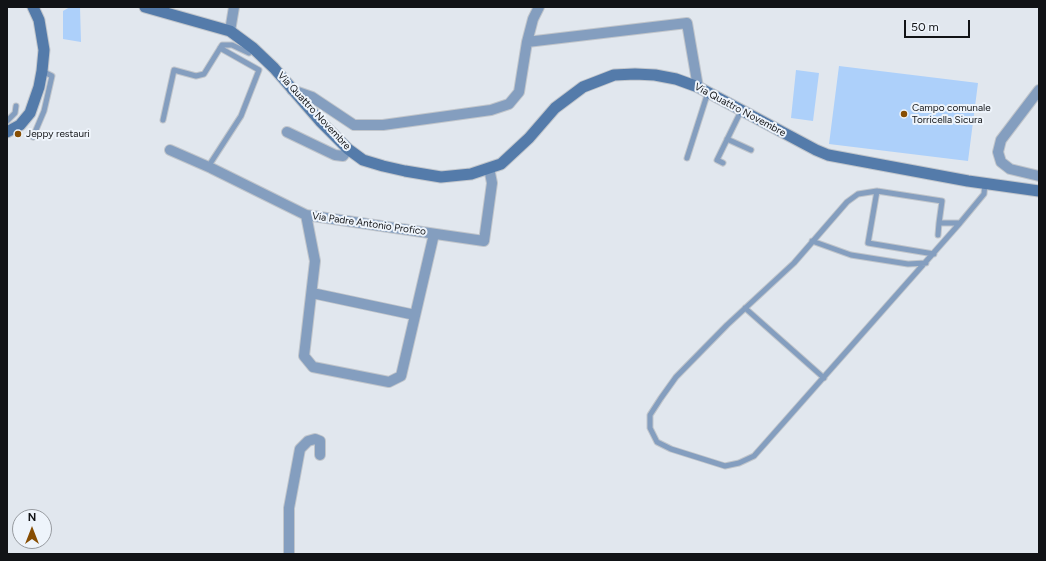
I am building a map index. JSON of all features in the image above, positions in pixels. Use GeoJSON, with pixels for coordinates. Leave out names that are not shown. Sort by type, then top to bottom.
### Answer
{"type":"FeatureCollection","features":[{"type":"Feature","properties":{"kind":"main road"},"geometry":{"type":"LineString","coordinates":[[7,132],[20,125],[30,113],[36,97],[42,71],[44,50],[40,20],[33,7]]}},
{"type":"Feature","properties":{"kind":"main road","name":"Via Quattro Novembre"},"geometry":{"type":"LineString","coordinates":[[145,7],[230,31],[253,48],[274,68],[334,136],[348,149],[363,160],[383,166],[441,177],[471,174],[500,164],[529,138],[555,108],[568,97],[583,87],[598,80],[614,75],[635,74],[655,75],[676,79],[703,89],[740,111],[816,150],[828,154],[985,183],[1039,191]]}},
{"type":"Feature","properties":{"kind":"street"},"geometry":{"type":"LineString","coordinates":[[230,31],[234,7]]}},
{"type":"Feature","properties":{"kind":"street"},"geometry":{"type":"LineString","coordinates":[[292,90],[312,97],[354,125],[383,125],[491,110],[509,104],[519,92],[527,42],[533,19],[539,7]]}},
{"type":"Feature","properties":{"kind":"street"},"geometry":{"type":"LineString","coordinates":[[527,42],[687,23],[703,89]]}},
{"type":"Feature","properties":{"kind":"street"},"geometry":{"type":"LineString","coordinates":[[1039,90],[1001,140],[998,152],[1001,162],[1010,169],[1039,176]]}},
{"type":"Feature","properties":{"kind":"street"},"geometry":{"type":"LineString","coordinates":[[287,132],[335,155],[343,156],[348,149]]}},
{"type":"Feature","properties":{"kind":"street","name":"Via Padre Antonio Profico"},"geometry":{"type":"LineString","coordinates":[[170,150],[306,215],[484,241],[492,184],[489,168]]}},
{"type":"Feature","properties":{"kind":"street"},"geometry":{"type":"LineString","coordinates":[[306,215],[315,261],[304,356],[313,367],[389,382],[401,376],[434,234]]}},
{"type":"Feature","properties":{"kind":"street"},"geometry":{"type":"LineString","coordinates":[[312,293],[415,315]]}},
{"type":"Feature","properties":{"kind":"street"},"geometry":{"type":"LineString","coordinates":[[289,554],[289,508],[300,449],[308,441],[315,439],[320,441],[320,455]]}},
{"type":"Feature","properties":{"kind":"lane"},"geometry":{"type":"LineString","coordinates":[[163,120],[174,70],[196,76],[204,74],[222,45],[232,45],[249,54],[253,48]]}},
{"type":"Feature","properties":{"kind":"lane"},"geometry":{"type":"LineString","coordinates":[[208,167],[241,116],[259,70],[220,48]]}},
{"type":"Feature","properties":{"kind":"lane"},"geometry":{"type":"LineString","coordinates":[[33,137],[44,111],[52,76],[42,71]]}},
{"type":"Feature","properties":{"kind":"lane"},"geometry":{"type":"LineString","coordinates":[[687,158],[703,89]]}},
{"type":"Feature","properties":{"kind":"lane"},"geometry":{"type":"LineString","coordinates":[[7,121],[15,113],[16,106]]}},
{"type":"Feature","properties":{"kind":"lane"},"geometry":{"type":"LineString","coordinates":[[723,163],[717,160],[740,111]]}},
{"type":"Feature","properties":{"kind":"lane"},"geometry":{"type":"LineString","coordinates":[[727,138],[751,150]]}},
{"type":"Feature","properties":{"kind":"lane"},"geometry":{"type":"LineString","coordinates":[[938,235],[942,201],[877,191],[858,194],[847,202],[794,263],[745,308],[676,377],[650,415],[650,428],[656,442],[671,449],[725,466],[739,463],[754,456],[934,254],[984,194],[985,183]]}},
{"type":"Feature","properties":{"kind":"lane"},"geometry":{"type":"LineString","coordinates":[[877,191],[868,243],[934,254]]}},
{"type":"Feature","properties":{"kind":"lane"},"geometry":{"type":"LineString","coordinates":[[939,223],[960,223]]}},
{"type":"Feature","properties":{"kind":"lane"},"geometry":{"type":"LineString","coordinates":[[812,242],[851,255],[908,264],[926,263]]}},
{"type":"Feature","properties":{"kind":"lane"},"geometry":{"type":"LineString","coordinates":[[745,308],[824,378]]}},
{"type":"Feature","properties":{"kind":"shaded area"},"geometry":{"type":"Polygon","coordinates":[[[70,7],[80,7],[81,42],[63,39],[63,11],[70,7]]]}},
{"type":"Feature","properties":{"kind":"shaded area","name":"Campo comunale Torricella Sicura"},"geometry":{"type":"Polygon","coordinates":[[[839,66],[978,83],[968,161],[829,144],[839,66]]]}},
{"type":"Feature","properties":{"kind":"shaded area"},"geometry":{"type":"Polygon","coordinates":[[[796,70],[819,73],[813,121],[791,118],[796,70]]]}},
{"type":"Feature","properties":{"kind":"place","name":"Campo comunale Torricella Sicura"},"geometry":{"type":"Point","coordinates":[904,114]}},
{"type":"Feature","properties":{"kind":"place","name":"Jeppy restauri"},"geometry":{"type":"Point","coordinates":[18,134]}}]}
